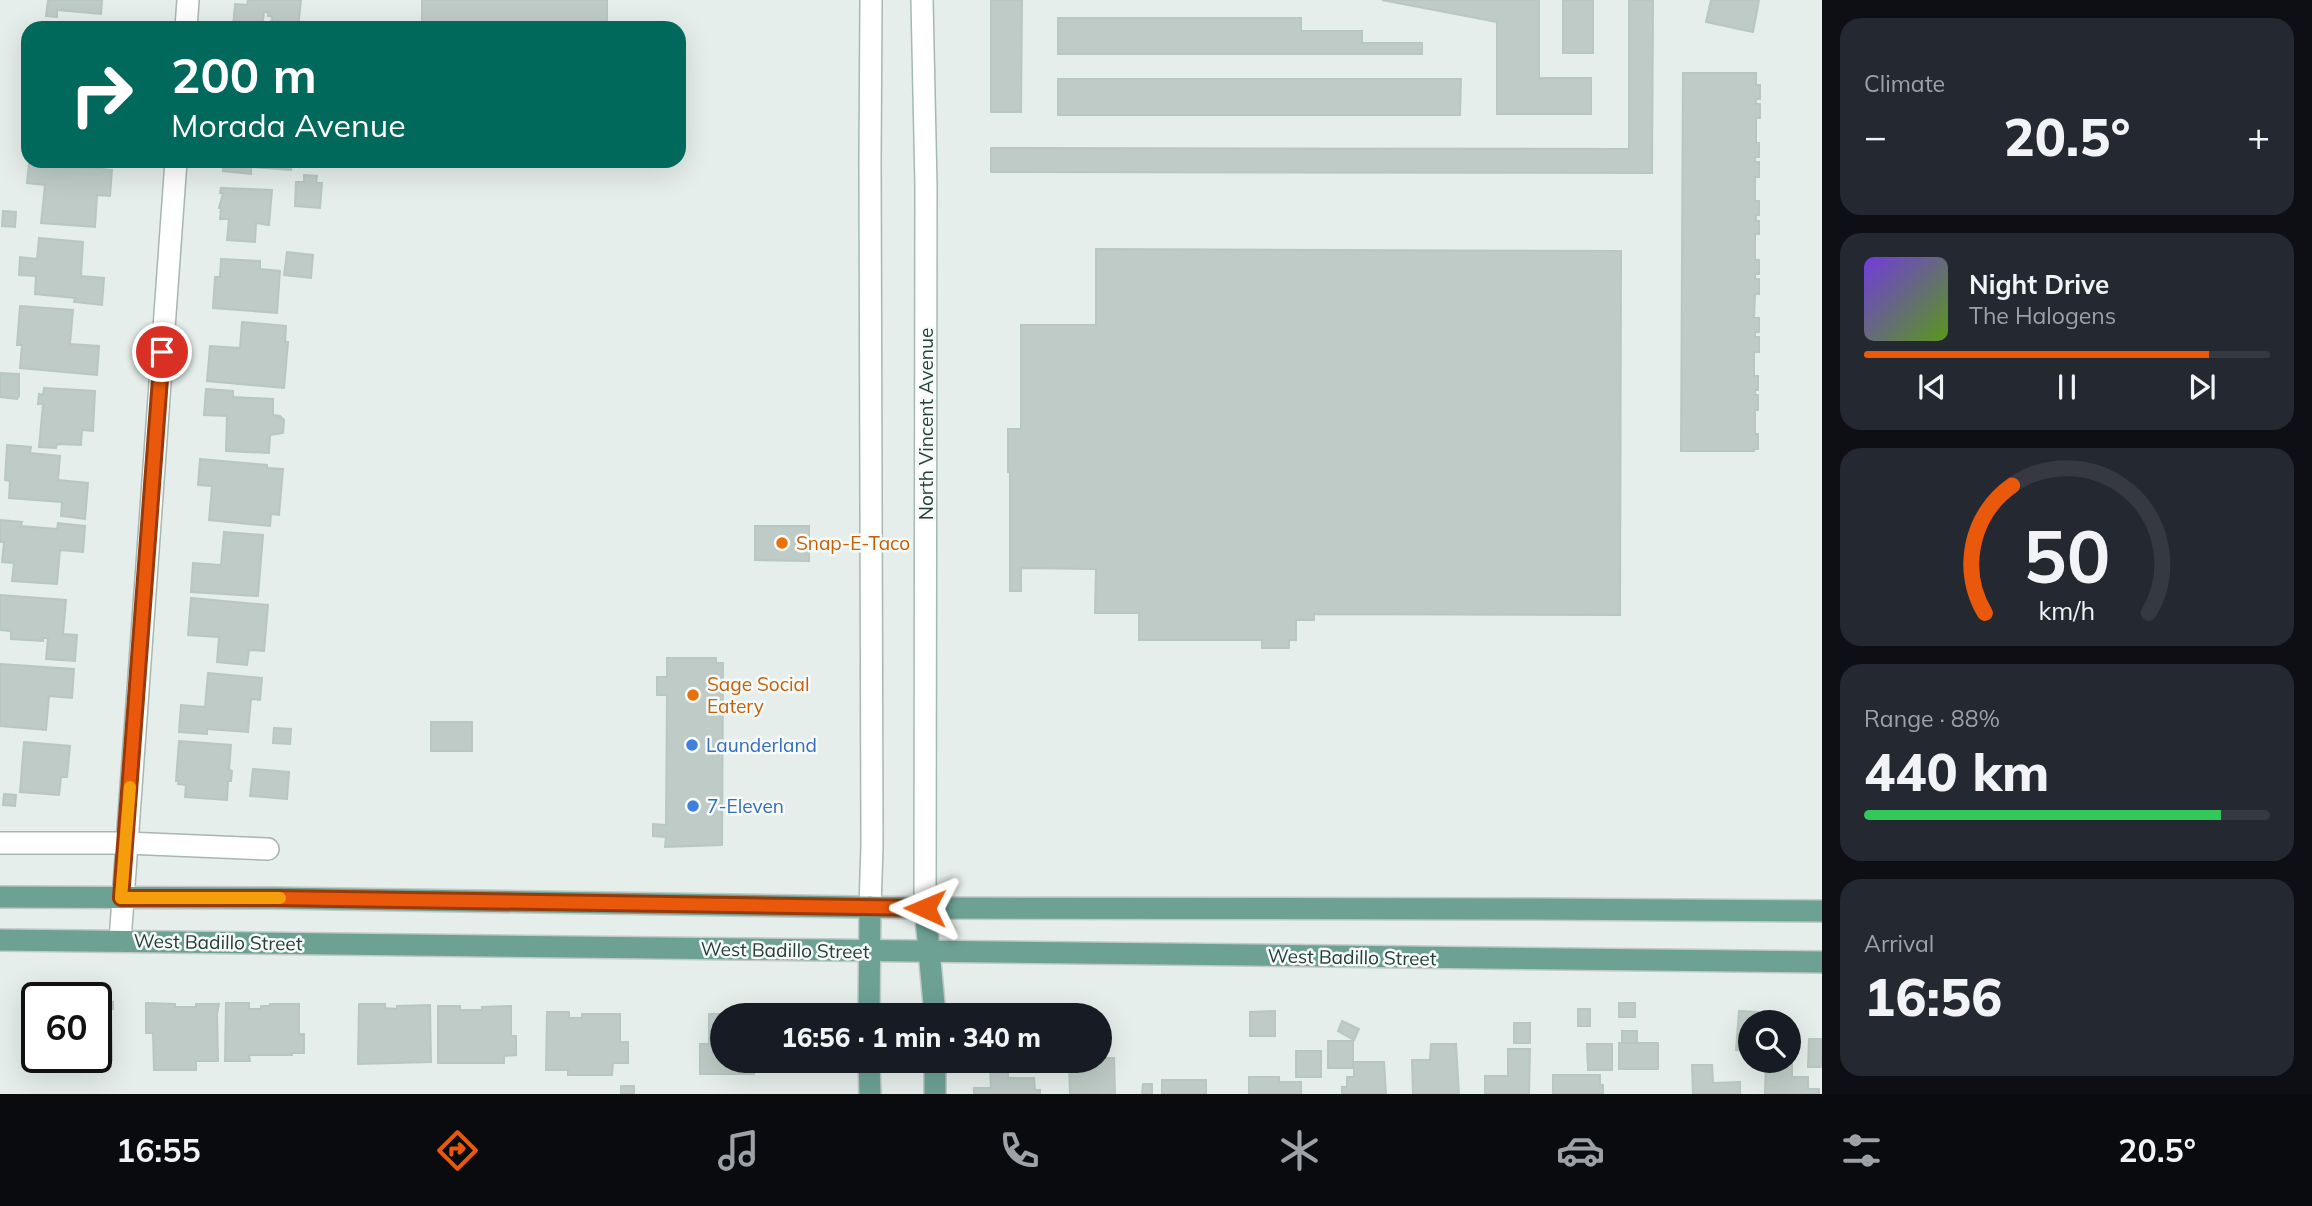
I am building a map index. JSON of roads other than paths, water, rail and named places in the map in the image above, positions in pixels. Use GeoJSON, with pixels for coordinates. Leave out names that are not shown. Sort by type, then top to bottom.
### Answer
{"type":"FeatureCollection","features":[{"type":"Feature","properties":{"kind":"main road"},"geometry":{"type":"LineString","coordinates":[[0,897],[274,898],[925,908],[1822,911]]}},
{"type":"Feature","properties":{"kind":"main road"},"geometry":{"type":"LineString","coordinates":[[869,1003],[870,907]]}},
{"type":"Feature","properties":{"kind":"main road","name":"North Vincent Avenue"},"geometry":{"type":"LineString","coordinates":[[925,908],[933,1003]]}},
{"type":"Feature","properties":{"kind":"main road","name":"West Badillo Street"},"geometry":{"type":"LineString","coordinates":[[0,940],[1822,961]]}},
{"type":"Feature","properties":{"kind":"main road"},"geometry":{"type":"LineString","coordinates":[[869,1073],[870,1094]]}},
{"type":"Feature","properties":{"kind":"main road"},"geometry":{"type":"LineString","coordinates":[[935,1073],[935,1094]]}},
{"type":"Feature","properties":{"kind":"street"},"geometry":{"type":"LineString","coordinates":[[186,21],[188,0]]}},
{"type":"Feature","properties":{"kind":"street"},"geometry":{"type":"LineString","coordinates":[[870,907],[871,0]]}},
{"type":"Feature","properties":{"kind":"street","name":"North Vincent Avenue"},"geometry":{"type":"LineString","coordinates":[[922,0],[926,186],[925,908]]}},
{"type":"Feature","properties":{"kind":"street"},"geometry":{"type":"LineString","coordinates":[[120,941],[175,168]]}},
{"type":"Feature","properties":{"kind":"street"},"geometry":{"type":"LineString","coordinates":[[0,843],[125,843],[268,849]]}},
{"type":"Feature","properties":{"kind":"place","name":"Snap-E-Taco"},"geometry":{"type":"Point","coordinates":[782,543]}},
{"type":"Feature","properties":{"kind":"place","name":"Sage Social Eatery"},"geometry":{"type":"Point","coordinates":[693,695]}},
{"type":"Feature","properties":{"kind":"place","name":"Launderland"},"geometry":{"type":"Point","coordinates":[692,745]}},
{"type":"Feature","properties":{"kind":"place","name":"7-Eleven"},"geometry":{"type":"Point","coordinates":[693,806]}}]}
